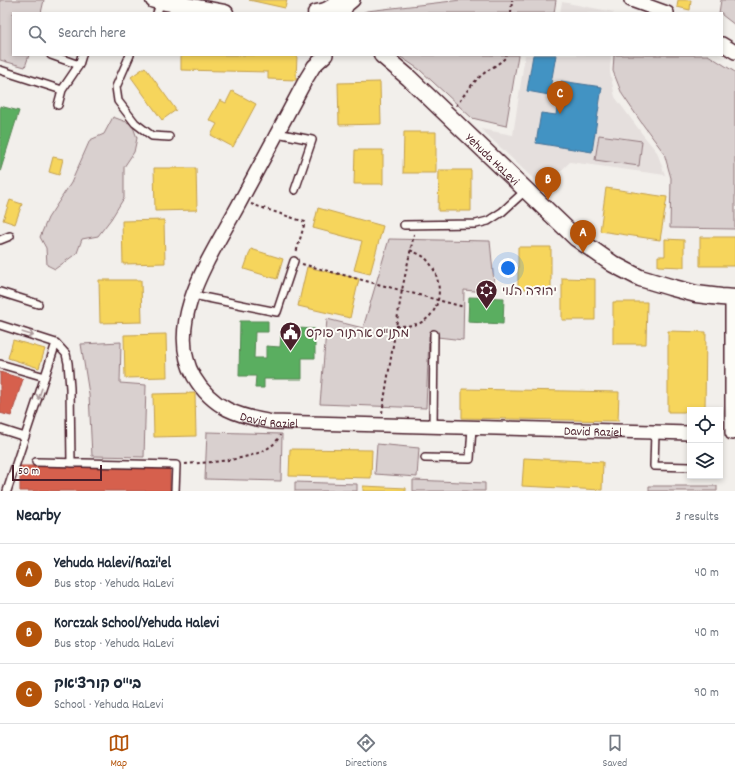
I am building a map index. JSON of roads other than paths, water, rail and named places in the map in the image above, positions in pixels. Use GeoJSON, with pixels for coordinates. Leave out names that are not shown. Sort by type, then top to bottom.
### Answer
{"type":"FeatureCollection","features":[{"type":"Feature","properties":{"kind":"street"},"geometry":{"type":"LineString","coordinates":[[324,12],[342,0]]}},
{"type":"Feature","properties":{"kind":"street"},"geometry":{"type":"LineString","coordinates":[[344,12],[352,0]]}},
{"type":"Feature","properties":{"kind":"street"},"geometry":{"type":"LineString","coordinates":[[631,0],[664,12]]}},
{"type":"Feature","properties":{"kind":"street"},"geometry":{"type":"LineString","coordinates":[[157,5],[216,12]]}},
{"type":"Feature","properties":{"kind":"street"},"geometry":{"type":"LineString","coordinates":[[723,45],[735,52]]}},
{"type":"Feature","properties":{"kind":"street","name":"David Raziel"},"geometry":{"type":"LineString","coordinates":[[306,79],[310,56]]}},
{"type":"Feature","properties":{"kind":"street","name":"David Raziel"},"geometry":{"type":"LineString","coordinates":[[325,56],[314,66],[306,79],[208,262],[189,303],[185,325],[184,349],[188,366],[199,384],[211,399],[231,412],[248,418],[272,422],[687,432]]}},
{"type":"Feature","properties":{"kind":"street","name":"Yehuda HaLevi"},"geometry":{"type":"LineString","coordinates":[[381,57],[409,78],[576,238],[613,264],[640,278],[670,287],[696,294],[733,298]]}},
{"type":"Feature","properties":{"kind":"street"},"geometry":{"type":"LineString","coordinates":[[729,433],[733,298]]}},
{"type":"Feature","properties":{"kind":"lane"},"geometry":{"type":"LineString","coordinates":[[54,56],[79,65]]}},
{"type":"Feature","properties":{"kind":"lane"},"geometry":{"type":"LineString","coordinates":[[58,105],[62,90],[79,65],[82,56]]}},
{"type":"Feature","properties":{"kind":"lane"},"geometry":{"type":"LineString","coordinates":[[130,56],[116,87],[118,102],[135,123],[152,136],[169,137]]}},
{"type":"Feature","properties":{"kind":"lane"},"geometry":{"type":"LineString","coordinates":[[0,70],[62,90]]}},
{"type":"Feature","properties":{"kind":"lane"},"geometry":{"type":"LineString","coordinates":[[277,133],[312,140],[295,190]]}},
{"type":"Feature","properties":{"kind":"lane"},"geometry":{"type":"LineString","coordinates":[[404,225],[476,224],[488,221],[502,212],[526,190]]}},
{"type":"Feature","properties":{"kind":"lane"},"geometry":{"type":"LineString","coordinates":[[0,240],[10,236]]}},
{"type":"Feature","properties":{"kind":"lane"},"geometry":{"type":"LineString","coordinates":[[193,295],[277,312],[294,262]]}},
{"type":"Feature","properties":{"kind":"lane"},"geometry":{"type":"LineString","coordinates":[[0,292],[38,304]]}},
{"type":"Feature","properties":{"kind":"lane"},"geometry":{"type":"LineString","coordinates":[[0,325],[56,343],[66,354],[70,388],[71,462]]}},
{"type":"Feature","properties":{"kind":"lane"},"geometry":{"type":"LineString","coordinates":[[433,426],[434,334]]}},
{"type":"Feature","properties":{"kind":"lane"},"geometry":{"type":"LineString","coordinates":[[7,491],[56,343]]}},
{"type":"Feature","properties":{"kind":"lane"},"geometry":{"type":"LineString","coordinates":[[0,364],[45,378]]}},
{"type":"Feature","properties":{"kind":"lane"},"geometry":{"type":"LineString","coordinates":[[425,458],[470,459],[472,427]]}},
{"type":"Feature","properties":{"kind":"lane"},"geometry":{"type":"LineString","coordinates":[[0,428],[25,437]]}},
{"type":"Feature","properties":{"kind":"lane"},"geometry":{"type":"LineString","coordinates":[[655,432],[654,466],[687,467]]}},
{"type":"Feature","properties":{"kind":"lane"},"geometry":{"type":"LineString","coordinates":[[36,462],[176,465],[176,491]]}},
{"type":"Feature","properties":{"kind":"place","name":"בי''ס קורצ'אק"},"geometry":{"type":"Point","coordinates":[560,114]}},
{"type":"Feature","properties":{"kind":"place","name":"Korczak School/Yehuda Halevi"},"geometry":{"type":"Point","coordinates":[548,200]}},
{"type":"Feature","properties":{"kind":"place","name":"Yehuda Halevi/Razi'el"},"geometry":{"type":"Point","coordinates":[583,253]}},
{"type":"Feature","properties":{"kind":"place","name":"יהודה הלוי"},"geometry":{"type":"Point","coordinates":[486,310]}},
{"type":"Feature","properties":{"kind":"place","name":"מתנ\"ס ארתור פוקס"},"geometry":{"type":"Point","coordinates":[290,352]}}]}
